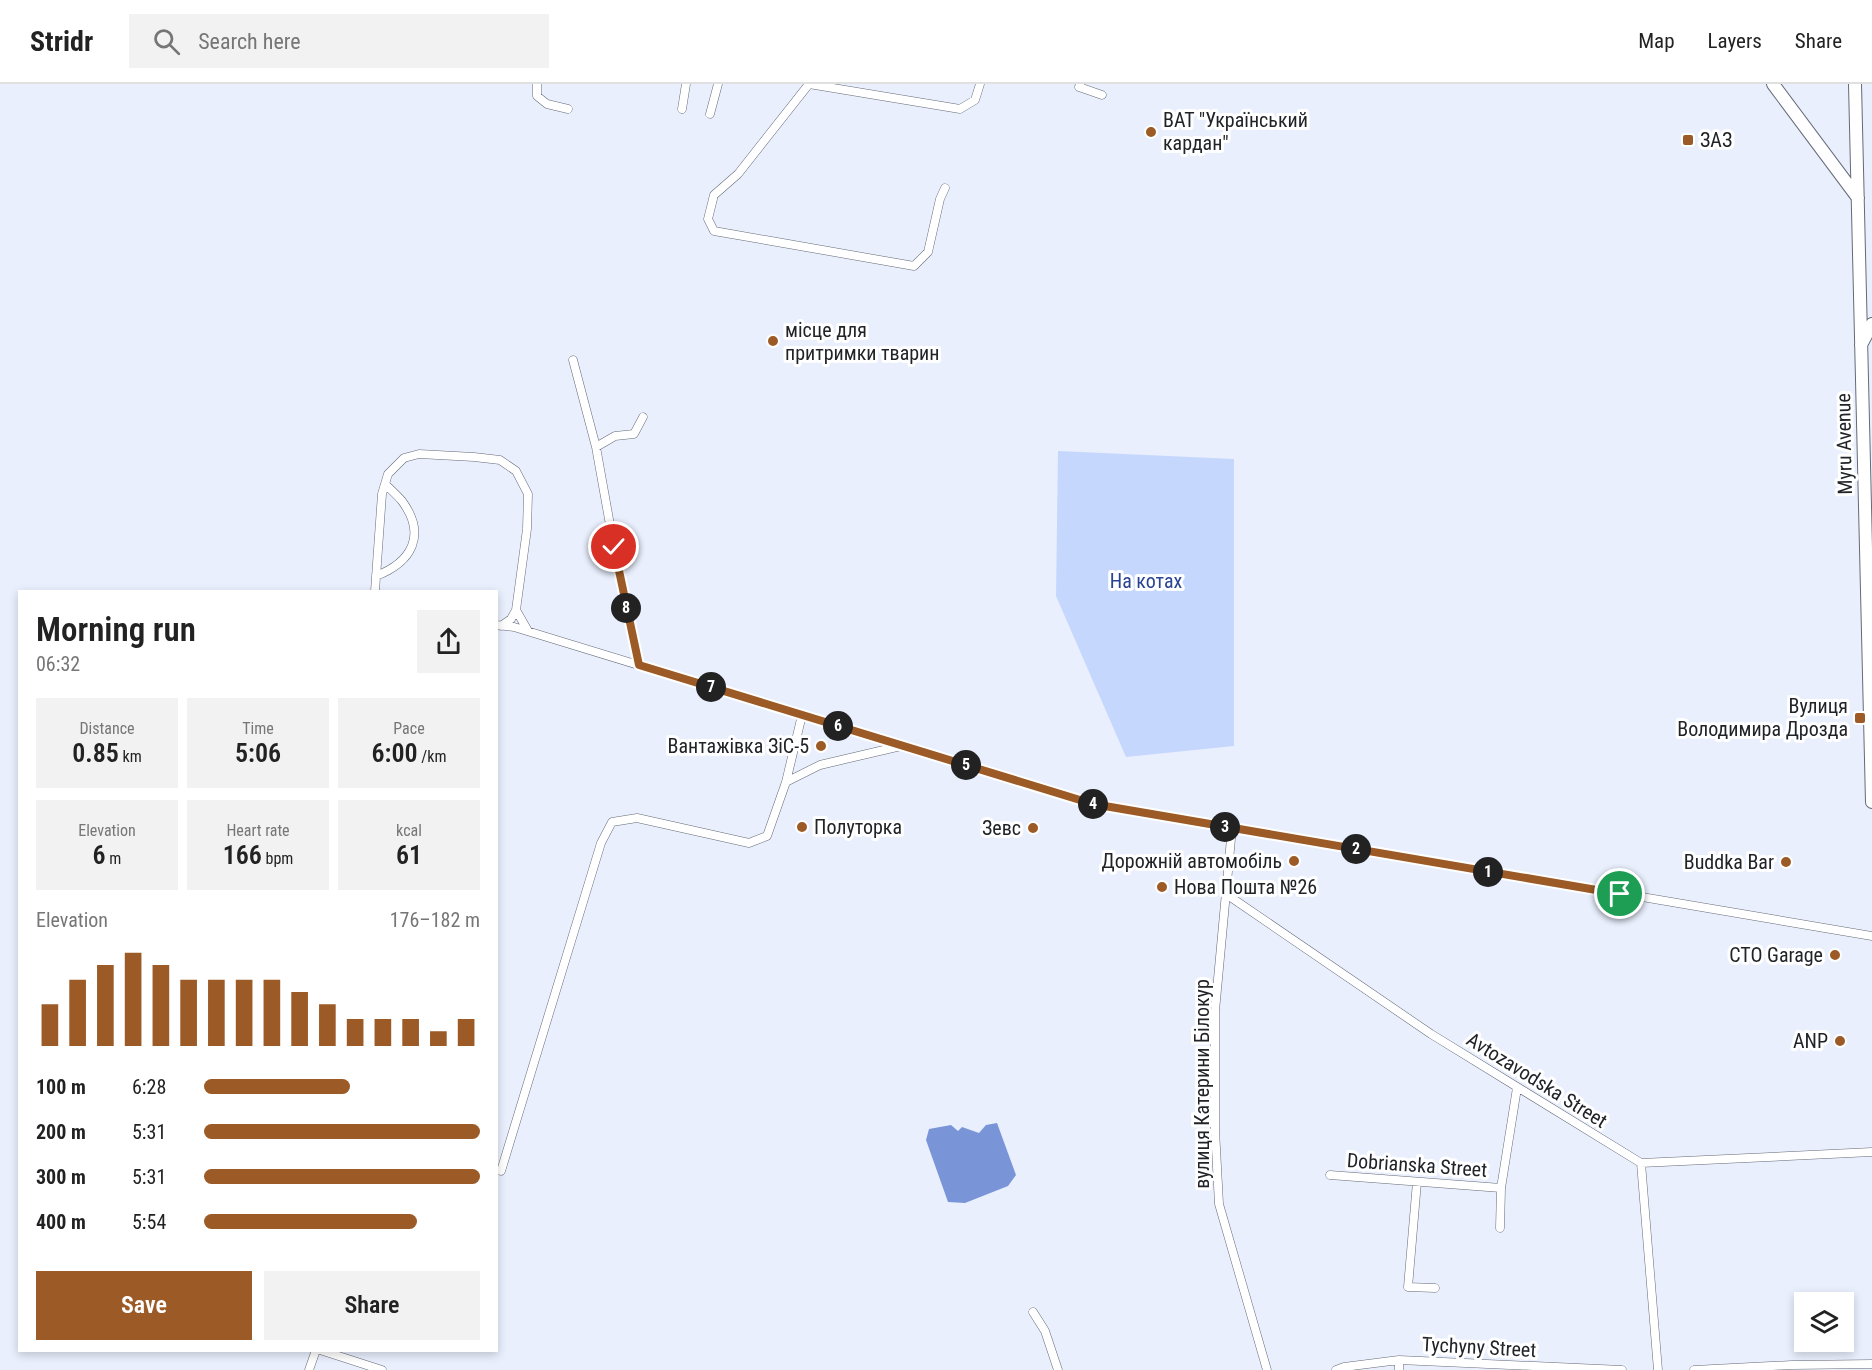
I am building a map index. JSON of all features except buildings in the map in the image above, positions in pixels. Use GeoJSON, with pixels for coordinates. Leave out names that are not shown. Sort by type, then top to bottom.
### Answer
{"type":"FeatureCollection","features":[{"type":"Feature","properties":{"kind":"main road"},"geometry":{"type":"LineString","coordinates":[[1773,84],[1858,198]]}},
{"type":"Feature","properties":{"kind":"main road","name":"Myru Avenue"},"geometry":{"type":"LineString","coordinates":[[1855,84],[1872,802]]}},
{"type":"Feature","properties":{"kind":"main road"},"geometry":{"type":"LineString","coordinates":[[1859,252],[1872,249]]}},
{"type":"Feature","properties":{"kind":"main road"},"geometry":{"type":"LineString","coordinates":[[1861,346],[1872,324]]}},
{"type":"Feature","properties":{"kind":"street"},"geometry":{"type":"LineString","coordinates":[[537,84],[537,96],[548,104],[568,109]]}},
{"type":"Feature","properties":{"kind":"street"},"geometry":{"type":"LineString","coordinates":[[682,109],[686,84]]}},
{"type":"Feature","properties":{"kind":"street"},"geometry":{"type":"LineString","coordinates":[[710,114],[718,84]]}},
{"type":"Feature","properties":{"kind":"street"},"geometry":{"type":"LineString","coordinates":[[945,188],[940,199],[928,252],[914,266],[714,231],[708,219],[714,195],[738,174],[809,84],[960,109],[975,100],[980,84]]}},
{"type":"Feature","properties":{"kind":"street"},"geometry":{"type":"LineString","coordinates":[[1080,84],[1079,87],[1102,95]]}},
{"type":"Feature","properties":{"kind":"street"},"geometry":{"type":"LineString","coordinates":[[573,360],[596,447],[639,665]]}},
{"type":"Feature","properties":{"kind":"street"},"geometry":{"type":"LineString","coordinates":[[596,447],[615,436],[634,434],[643,417]]}},
{"type":"Feature","properties":{"kind":"street"},"geometry":{"type":"LineString","coordinates":[[375,590],[382,494],[388,474],[404,458],[419,454],[500,460],[516,471],[528,494],[527,529],[516,610],[511,619],[499,626]]}},
{"type":"Feature","properties":{"kind":"street"},"geometry":{"type":"LineString","coordinates":[[376,576],[400,564],[410,550],[415,537],[412,520],[402,501],[385,484]]}},
{"type":"Feature","properties":{"kind":"street"},"geometry":{"type":"LineString","coordinates":[[516,610],[528,631]]}},
{"type":"Feature","properties":{"kind":"street"},"geometry":{"type":"LineString","coordinates":[[499,626],[528,631],[1093,804],[1872,936]]}},
{"type":"Feature","properties":{"kind":"street"},"geometry":{"type":"LineString","coordinates":[[501,1171],[601,843],[612,822],[637,818],[749,843],[767,836],[786,782],[802,715]]}},
{"type":"Feature","properties":{"kind":"street"},"geometry":{"type":"LineString","coordinates":[[786,782],[820,765],[902,745]]}},
{"type":"Feature","properties":{"kind":"street","name":"вулиця Катерини Білокур"},"geometry":{"type":"LineString","coordinates":[[1232,828],[1215,1011],[1215,1130],[1218,1204],[1267,1370]]}},
{"type":"Feature","properties":{"kind":"street","name":"Avtozavodska Street"},"geometry":{"type":"LineString","coordinates":[[1226,894],[1431,1034],[1641,1163]]}},
{"type":"Feature","properties":{"kind":"street","name":"Dobrianska Street"},"geometry":{"type":"LineString","coordinates":[[1500,1228],[1501,1188],[1517,1088]]}},
{"type":"Feature","properties":{"kind":"street"},"geometry":{"type":"LineString","coordinates":[[1658,1370],[1641,1163],[1872,1152]]}},
{"type":"Feature","properties":{"kind":"street","name":"Dobrianska Street"},"geometry":{"type":"LineString","coordinates":[[1330,1175],[1501,1188]]}},
{"type":"Feature","properties":{"kind":"street"},"geometry":{"type":"LineString","coordinates":[[1417,1182],[1408,1287],[1435,1288]]}},
{"type":"Feature","properties":{"kind":"street"},"geometry":{"type":"LineString","coordinates":[[1033,1312],[1045,1331],[1058,1370]]}},
{"type":"Feature","properties":{"kind":"street"},"geometry":{"type":"LineString","coordinates":[[309,1370],[317,1352]]}},
{"type":"Feature","properties":{"kind":"street"},"geometry":{"type":"LineString","coordinates":[[324,1352],[381,1370]]}},
{"type":"Feature","properties":{"kind":"street"},"geometry":{"type":"LineString","coordinates":[[1399,1360],[1399,1370]]}},
{"type":"Feature","properties":{"kind":"street","name":"Tychyny Street"},"geometry":{"type":"LineString","coordinates":[[1336,1370],[1344,1366],[1399,1360],[1622,1370]]}},
{"type":"Feature","properties":{"kind":"street"},"geometry":{"type":"LineString","coordinates":[[1694,1370],[1872,1364]]}},
{"type":"Feature","properties":{"kind":"green space","name":"На котах"},"geometry":{"type":"Polygon","coordinates":[[[1058,451],[1234,459],[1234,746],[1126,757],[1056,596],[1058,451]]]}},
{"type":"Feature","properties":{"kind":"water"},"geometry":{"type":"Polygon","coordinates":[[[997,1123],[1016,1175],[1008,1186],[965,1203],[948,1202],[926,1140],[929,1129],[951,1125],[958,1131],[962,1127],[979,1133],[986,1125],[997,1123]]]}},
{"type":"Feature","properties":{"kind":"place","name":"ВАТ \"Український кардан\""},"geometry":{"type":"Point","coordinates":[1151,132]}},
{"type":"Feature","properties":{"kind":"place","name":"ЗАЗ"},"geometry":{"type":"Point","coordinates":[1688,140]}},
{"type":"Feature","properties":{"kind":"place","name":"місце для притримки тварин"},"geometry":{"type":"Point","coordinates":[773,341]}},
{"type":"Feature","properties":{"kind":"place","name":"Вулиця Володимира Дрозда"},"geometry":{"type":"Point","coordinates":[1860,718]}},
{"type":"Feature","properties":{"kind":"place","name":"Вантажівка ЗіС-5"},"geometry":{"type":"Point","coordinates":[821,746]}},
{"type":"Feature","properties":{"kind":"place","name":"Полуторка"},"geometry":{"type":"Point","coordinates":[802,827]}},
{"type":"Feature","properties":{"kind":"place","name":"Зевс"},"geometry":{"type":"Point","coordinates":[1033,828]}},
{"type":"Feature","properties":{"kind":"place","name":"Дорожній автомобіль"},"geometry":{"type":"Point","coordinates":[1294,861]}},
{"type":"Feature","properties":{"kind":"place","name":"Buddka Bar"},"geometry":{"type":"Point","coordinates":[1786,862]}},
{"type":"Feature","properties":{"kind":"place","name":"Нова Пошта №26"},"geometry":{"type":"Point","coordinates":[1162,887]}},
{"type":"Feature","properties":{"kind":"place","name":"СТО Garage"},"geometry":{"type":"Point","coordinates":[1835,955]}},
{"type":"Feature","properties":{"kind":"place","name":"ANP"},"geometry":{"type":"Point","coordinates":[1840,1041]}},
{"type":"Feature","properties":{"kind":"route"},"geometry":{"type":"LineString","coordinates":[[614,547],[639,665],[1093,804],[1620,894]]}}]}
